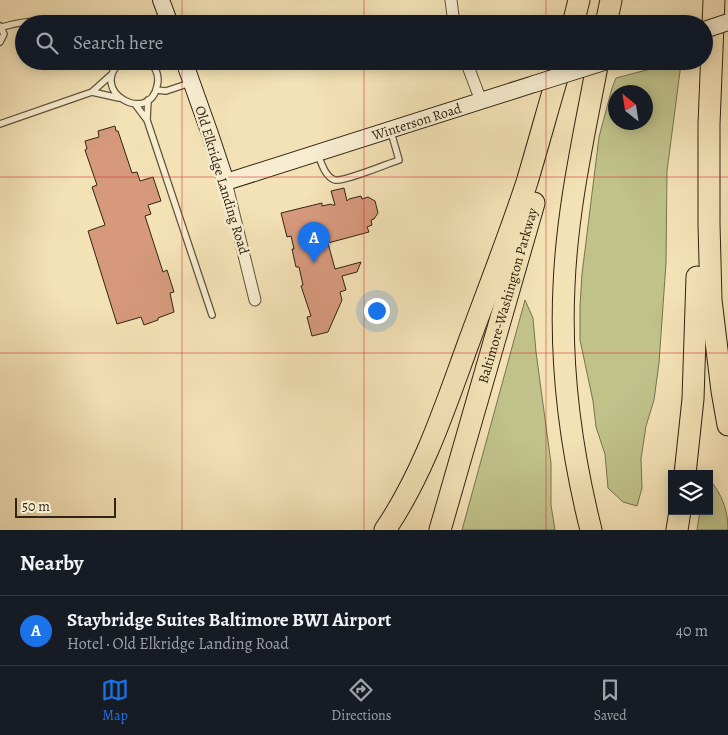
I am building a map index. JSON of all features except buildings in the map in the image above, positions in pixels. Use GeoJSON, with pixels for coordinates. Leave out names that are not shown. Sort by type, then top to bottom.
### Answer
{"type":"FeatureCollection","features":[{"type":"Feature","properties":{"kind":"highway"},"geometry":{"type":"LineString","coordinates":[[575,15],[579,0]]}},
{"type":"Feature","properties":{"kind":"highway"},"geometry":{"type":"LineString","coordinates":[[588,15],[592,0]]}},
{"type":"Feature","properties":{"kind":"highway"},"geometry":{"type":"LineString","coordinates":[[608,15],[611,0]]}},
{"type":"Feature","properties":{"kind":"highway"},"geometry":{"type":"LineString","coordinates":[[709,15],[713,0]]}},
{"type":"Feature","properties":{"kind":"highway"},"geometry":{"type":"LineString","coordinates":[[713,0],[713,15]]}},
{"type":"Feature","properties":{"kind":"highway"},"geometry":{"type":"LineString","coordinates":[[385,530],[400,508],[417,476],[437,428],[513,223],[559,70]]}},
{"type":"Feature","properties":{"kind":"highway","name":"Baltimore-Washington Parkway"},"geometry":{"type":"LineString","coordinates":[[440,530],[572,70]]}},
{"type":"Feature","properties":{"kind":"highway"},"geometry":{"type":"LineString","coordinates":[[591,530],[573,444],[563,340],[564,285],[573,191],[596,70]]}},
{"type":"Feature","properties":{"kind":"highway"},"geometry":{"type":"LineString","coordinates":[[685,470],[693,399],[697,302],[698,107],[700,70]]}},
{"type":"Feature","properties":{"kind":"highway"},"geometry":{"type":"LineString","coordinates":[[711,70],[709,134],[711,291],[722,391],[728,425]]}},
{"type":"Feature","properties":{"kind":"highway"},"geometry":{"type":"LineString","coordinates":[[677,530],[679,515]]}},
{"type":"Feature","properties":{"kind":"street"},"geometry":{"type":"LineString","coordinates":[[161,0],[167,15]]}},
{"type":"Feature","properties":{"kind":"street"},"geometry":{"type":"LineString","coordinates":[[451,0],[453,15]]}},
{"type":"Feature","properties":{"kind":"street"},"geometry":{"type":"LineString","coordinates":[[713,27],[728,22]]}},
{"type":"Feature","properties":{"kind":"street","name":"Old Elkridge Landing Road"},"geometry":{"type":"LineString","coordinates":[[187,70],[226,182],[255,300]]}},
{"type":"Feature","properties":{"kind":"street"},"geometry":{"type":"LineString","coordinates":[[469,70],[481,101]]}},
{"type":"Feature","properties":{"kind":"street","name":"Winterson Road"},"geometry":{"type":"LineString","coordinates":[[226,182],[578,70]]}},
{"type":"Feature","properties":{"kind":"lane"},"geometry":{"type":"LineString","coordinates":[[0,42],[4,34],[1,27],[15,23]]}},
{"type":"Feature","properties":{"kind":"lane"},"geometry":{"type":"LineString","coordinates":[[92,92],[135,104],[148,100],[156,90],[158,77],[155,70]]}},
{"type":"Feature","properties":{"kind":"lane"},"geometry":{"type":"LineString","coordinates":[[0,124],[92,92],[113,71]]}},
{"type":"Feature","properties":{"kind":"lane"},"geometry":{"type":"LineString","coordinates":[[113,71],[112,87],[119,98]]}},
{"type":"Feature","properties":{"kind":"lane"},"geometry":{"type":"LineString","coordinates":[[156,90],[166,91],[192,83]]}},
{"type":"Feature","properties":{"kind":"lane"},"geometry":{"type":"LineString","coordinates":[[147,120],[148,100]]}},
{"type":"Feature","properties":{"kind":"lane"},"geometry":{"type":"LineString","coordinates":[[135,104],[147,120],[212,315]]}},
{"type":"Feature","properties":{"kind":"lane"},"geometry":{"type":"LineString","coordinates":[[317,153],[329,176],[336,180],[345,179],[399,160],[390,130]]}},
{"type":"Feature","properties":{"kind":"green space"},"geometry":{"type":"Polygon","coordinates":[[[646,70],[680,70],[667,171],[666,263],[659,363],[654,400],[646,426],[641,459],[642,488],[637,506],[623,502],[608,488],[605,454],[596,427],[593,401],[580,340],[582,274],[599,137],[608,103],[608,130],[653,130],[653,85],[613,85],[616,78],[646,70]]]}},
{"type":"Feature","properties":{"kind":"green space"},"geometry":{"type":"Polygon","coordinates":[[[525,300],[533,318],[551,463],[551,505],[555,530],[462,530],[525,300]]]}},
{"type":"Feature","properties":{"kind":"green space"},"geometry":{"type":"Polygon","coordinates":[[[713,484],[723,503],[727,516],[728,530],[697,530],[699,515],[713,515],[713,484]]]}},
{"type":"Feature","properties":{"kind":"place","name":"Staybridge Suites Baltimore BWI Airport"},"geometry":{"type":"Point","coordinates":[314,263]}}]}
